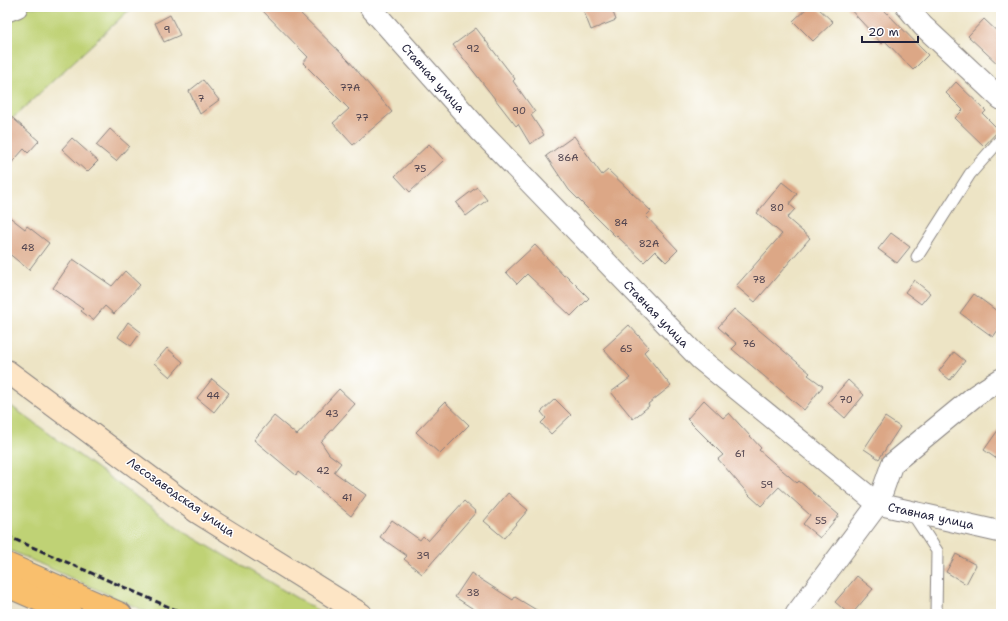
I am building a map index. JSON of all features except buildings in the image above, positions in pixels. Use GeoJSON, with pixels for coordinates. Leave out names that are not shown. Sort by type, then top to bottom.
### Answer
{"type":"FeatureCollection","features":[{"type":"Feature","properties":{"kind":"main road"},"geometry":{"type":"LineString","coordinates":[[7,564],[121,614]]}},
{"type":"Feature","properties":{"kind":"main road"},"geometry":{"type":"LineString","coordinates":[[7,586],[72,614]]}},
{"type":"Feature","properties":{"kind":"street"},"geometry":{"type":"LineString","coordinates":[[7,11],[17,7]]}},
{"type":"Feature","properties":{"kind":"street","name":"Ставная улица"},"geometry":{"type":"LineString","coordinates":[[370,7],[481,132],[700,359],[878,504],[1001,532]]}},
{"type":"Feature","properties":{"kind":"street"},"geometry":{"type":"LineString","coordinates":[[907,7],[924,26],[1001,99]]}},
{"type":"Feature","properties":{"kind":"street","name":"Лесозаводская улица"},"geometry":{"type":"LineString","coordinates":[[7,371],[197,512],[361,614]]}},
{"type":"Feature","properties":{"kind":"street"},"geometry":{"type":"LineString","coordinates":[[796,614],[878,504],[892,464],[976,395],[1001,379]]}},
{"type":"Feature","properties":{"kind":"lane"},"geometry":{"type":"LineString","coordinates":[[917,257],[970,174],[1001,139]]}},
{"type":"Feature","properties":{"kind":"lane"},"geometry":{"type":"LineString","coordinates":[[912,512],[937,551],[936,614]]}},
{"type":"Feature","properties":{"kind":"shaded area"},"geometry":{"type":"Polygon","coordinates":[[[17,590],[71,614],[8,614],[17,590]]]}},
{"type":"Feature","properties":{"kind":"green space"},"geometry":{"type":"Polygon","coordinates":[[[7,7],[136,7],[127,12],[13,118],[7,121],[7,7]]]}},
{"type":"Feature","properties":{"kind":"green space"},"geometry":{"type":"Polygon","coordinates":[[[7,403],[186,533],[324,614],[151,614],[7,549],[7,403]]]}},
{"type":"Feature","properties":{"kind":"railway"},"geometry":{"type":"LineString","coordinates":[[7,536],[185,614]]}}]}
